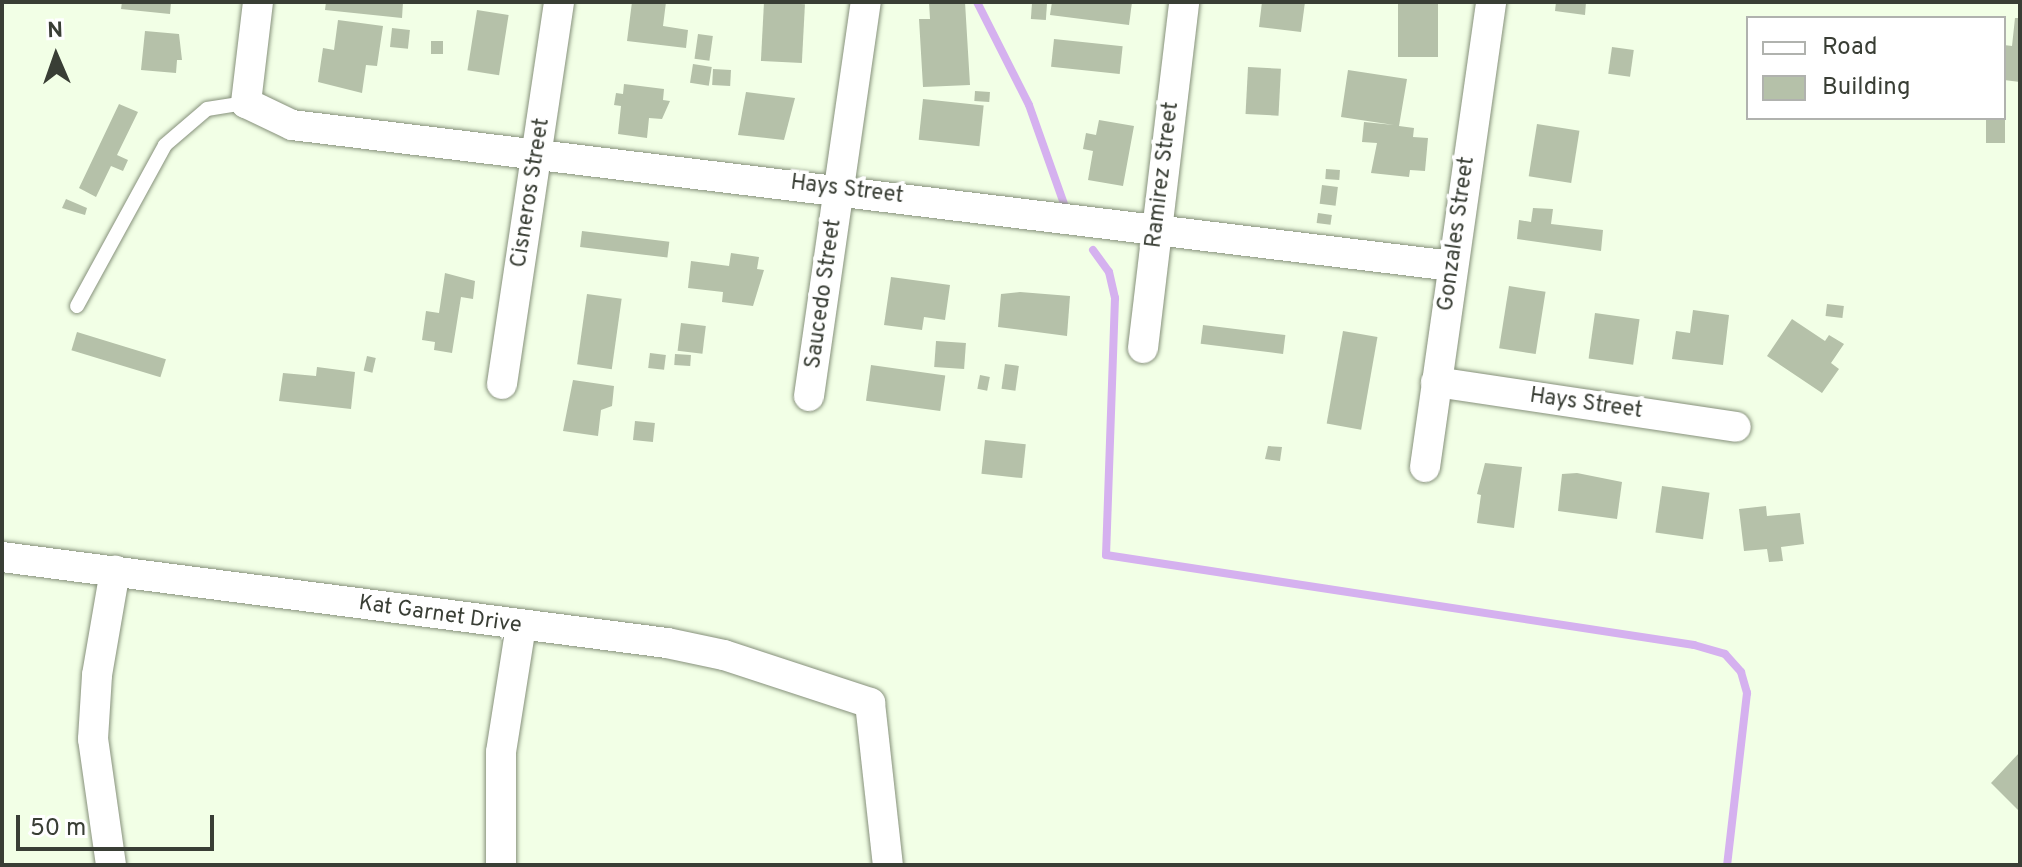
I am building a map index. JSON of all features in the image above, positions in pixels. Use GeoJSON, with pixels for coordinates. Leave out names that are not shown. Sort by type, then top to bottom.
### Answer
{"type":"FeatureCollection","features":[{"type":"Feature","properties":{"kind":"street"},"geometry":{"type":"LineString","coordinates":[[246,103],[258,2]]}},
{"type":"Feature","properties":{"kind":"street","name":"Cisneros Street"},"geometry":{"type":"LineString","coordinates":[[502,384],[559,2]]}},
{"type":"Feature","properties":{"kind":"street","name":"Saucedo Street"},"geometry":{"type":"LineString","coordinates":[[809,396],[866,2]]}},
{"type":"Feature","properties":{"kind":"street","name":"Ramirez Street"},"geometry":{"type":"LineString","coordinates":[[1143,348],[1184,2]]}},
{"type":"Feature","properties":{"kind":"street","name":"Gonzales Street"},"geometry":{"type":"LineString","coordinates":[[1425,467],[1491,2]]}},
{"type":"Feature","properties":{"kind":"street","name":"Hays Street"},"geometry":{"type":"LineString","coordinates":[[246,103],[292,125],[537,151],[1452,266]]}},
{"type":"Feature","properties":{"kind":"street","name":"Hays Street"},"geometry":{"type":"LineString","coordinates":[[1436,382],[1736,427]]}},
{"type":"Feature","properties":{"kind":"street","name":"Kat Garnet Drive"},"geometry":{"type":"LineString","coordinates":[[2,557],[710,652],[870,703],[888,865]]}},
{"type":"Feature","properties":{"kind":"street"},"geometry":{"type":"LineString","coordinates":[[111,865],[93,739],[97,675],[115,571]]}},
{"type":"Feature","properties":{"kind":"street"},"geometry":{"type":"LineString","coordinates":[[501,865],[501,752],[521,626]]}},
{"type":"Feature","properties":{"kind":"lane"},"geometry":{"type":"LineString","coordinates":[[77,306],[165,145],[207,109],[246,103]]}},
{"type":"Feature","properties":{"kind":"building"},"geometry":{"type":"Polygon","coordinates":[[[122,2],[171,2],[170,14],[121,9],[122,2]]]}},
{"type":"Feature","properties":{"kind":"building"},"geometry":{"type":"Polygon","coordinates":[[[326,2],[403,2],[402,18],[325,10],[326,2]]]}},
{"type":"Feature","properties":{"kind":"building"},"geometry":{"type":"Polygon","coordinates":[[[632,2],[666,2],[663,26],[688,30],[686,48],[627,41],[632,2]]]}},
{"type":"Feature","properties":{"kind":"building"},"geometry":{"type":"Polygon","coordinates":[[[764,2],[805,4],[802,63],[761,61],[764,2]]]}},
{"type":"Feature","properties":{"kind":"building"},"geometry":{"type":"Polygon","coordinates":[[[929,2],[965,2],[970,85],[923,87],[919,19],[930,19],[929,2]]]}},
{"type":"Feature","properties":{"kind":"building"},"geometry":{"type":"Polygon","coordinates":[[[1052,2],[1132,2],[1129,25],[1050,15],[1052,2]]]}},
{"type":"Feature","properties":{"kind":"building"},"geometry":{"type":"Polygon","coordinates":[[[1262,2],[1305,2],[1301,32],[1259,27],[1262,2]]]}},
{"type":"Feature","properties":{"kind":"building"},"geometry":{"type":"Polygon","coordinates":[[[1398,2],[1438,2],[1438,57],[1398,57],[1398,2]]]}},
{"type":"Feature","properties":{"kind":"building"},"geometry":{"type":"Polygon","coordinates":[[[1556,2],[1586,2],[1585,15],[1555,11],[1556,2]]]}},
{"type":"Feature","properties":{"kind":"building"},"geometry":{"type":"Polygon","coordinates":[[[1032,3],[1047,4],[1046,20],[1031,19],[1032,3]]]}},
{"type":"Feature","properties":{"kind":"building"},"geometry":{"type":"Polygon","coordinates":[[[477,10],[509,15],[499,75],[467,70],[477,10]]]}},
{"type":"Feature","properties":{"kind":"building"},"geometry":{"type":"Polygon","coordinates":[[[2015,18],[2020,18],[2020,82],[2006,80],[2006,45],[2012,46],[2015,18]]]}},
{"type":"Feature","properties":{"kind":"building"},"geometry":{"type":"Polygon","coordinates":[[[338,20],[383,26],[377,66],[366,65],[362,93],[318,82],[323,48],[334,50],[338,20]]]}},
{"type":"Feature","properties":{"kind":"building"},"geometry":{"type":"Polygon","coordinates":[[[392,28],[410,30],[408,49],[390,47],[392,28]]]}},
{"type":"Feature","properties":{"kind":"building"},"geometry":{"type":"Polygon","coordinates":[[[145,31],[179,34],[182,60],[177,60],[176,73],[141,70],[145,31]]]}},
{"type":"Feature","properties":{"kind":"building"},"geometry":{"type":"Polygon","coordinates":[[[698,34],[713,36],[709,61],[695,59],[698,34]]]}},
{"type":"Feature","properties":{"kind":"building"},"geometry":{"type":"Polygon","coordinates":[[[1054,39],[1123,46],[1120,74],[1051,67],[1054,39]]]}},
{"type":"Feature","properties":{"kind":"building"},"geometry":{"type":"Polygon","coordinates":[[[431,41],[443,41],[443,54],[431,54],[431,41]]]}},
{"type":"Feature","properties":{"kind":"building"},"geometry":{"type":"Polygon","coordinates":[[[1612,47],[1634,50],[1630,77],[1608,74],[1612,47]]]}},
{"type":"Feature","properties":{"kind":"building"},"geometry":{"type":"Polygon","coordinates":[[[693,64],[712,67],[709,86],[690,83],[693,64]]]}},
{"type":"Feature","properties":{"kind":"building"},"geometry":{"type":"Polygon","coordinates":[[[1248,67],[1281,69],[1278,116],[1246,114],[1248,67]]]}},
{"type":"Feature","properties":{"kind":"building"},"geometry":{"type":"Polygon","coordinates":[[[713,69],[731,70],[730,86],[712,85],[713,69]]]}},
{"type":"Feature","properties":{"kind":"building"},"geometry":{"type":"Polygon","coordinates":[[[1348,70],[1407,79],[1399,126],[1414,128],[1413,137],[1428,138],[1425,171],[1410,170],[1409,177],[1371,173],[1377,143],[1362,142],[1364,122],[1394,125],[1341,117],[1348,70]]]}},
{"type":"Feature","properties":{"kind":"building"},"geometry":{"type":"Polygon","coordinates":[[[624,84],[664,89],[663,100],[670,101],[662,119],[649,118],[647,138],[618,134],[621,106],[614,105],[616,93],[623,94],[624,84]]]}},
{"type":"Feature","properties":{"kind":"building"},"geometry":{"type":"Polygon","coordinates":[[[975,91],[990,92],[989,102],[974,101],[975,91]]]}},
{"type":"Feature","properties":{"kind":"building"},"geometry":{"type":"Polygon","coordinates":[[[746,92],[795,98],[784,140],[738,135],[746,92]]]}},
{"type":"Feature","properties":{"kind":"building"},"geometry":{"type":"Polygon","coordinates":[[[923,99],[984,105],[979,146],[919,140],[923,99]]]}},
{"type":"Feature","properties":{"kind":"building"},"geometry":{"type":"Polygon","coordinates":[[[119,104],[138,112],[117,155],[128,160],[123,171],[111,166],[96,197],[79,188],[119,104]]]}},
{"type":"Feature","properties":{"kind":"building"},"geometry":{"type":"Polygon","coordinates":[[[1099,120],[1134,126],[1123,186],[1088,180],[1093,151],[1083,149],[1086,133],[1096,135],[1099,120]]]}},
{"type":"Feature","properties":{"kind":"building"},"geometry":{"type":"Polygon","coordinates":[[[1986,120],[2005,120],[2005,143],[1986,143],[1986,120]]]}},
{"type":"Feature","properties":{"kind":"building"},"geometry":{"type":"Polygon","coordinates":[[[1537,124],[1579,131],[1571,183],[1529,176],[1537,124]]]}},
{"type":"Feature","properties":{"kind":"building"},"geometry":{"type":"Polygon","coordinates":[[[1326,169],[1340,170],[1339,180],[1325,179],[1326,169]]]}},
{"type":"Feature","properties":{"kind":"building"},"geometry":{"type":"Polygon","coordinates":[[[1322,185],[1338,187],[1336,206],[1320,204],[1322,185]]]}},
{"type":"Feature","properties":{"kind":"building"},"geometry":{"type":"Polygon","coordinates":[[[66,199],[87,208],[85,215],[62,208],[66,199]]]}},
{"type":"Feature","properties":{"kind":"building"},"geometry":{"type":"Polygon","coordinates":[[[1533,208],[1553,209],[1551,224],[1603,230],[1601,251],[1517,239],[1519,220],[1531,222],[1533,208]]]}},
{"type":"Feature","properties":{"kind":"building"},"geometry":{"type":"Polygon","coordinates":[[[1318,213],[1332,215],[1330,225],[1317,223],[1318,213]]]}},
{"type":"Feature","properties":{"kind":"building"},"geometry":{"type":"Polygon","coordinates":[[[582,231],[669,242],[667,258],[580,247],[582,231]]]}},
{"type":"Feature","properties":{"kind":"building"},"geometry":{"type":"Polygon","coordinates":[[[731,253],[759,257],[757,269],[764,270],[753,306],[722,302],[723,292],[688,288],[691,261],[729,266],[731,253]]]}},
{"type":"Feature","properties":{"kind":"building"},"geometry":{"type":"Polygon","coordinates":[[[445,273],[475,281],[473,299],[461,297],[452,353],[434,350],[435,342],[422,340],[426,311],[439,313],[445,273]]]}},
{"type":"Feature","properties":{"kind":"building"},"geometry":{"type":"Polygon","coordinates":[[[891,277],[950,285],[945,320],[924,317],[922,330],[884,325],[891,277]]]}},
{"type":"Feature","properties":{"kind":"building"},"geometry":{"type":"Polygon","coordinates":[[[1509,286],[1546,292],[1536,354],[1499,348],[1509,286]]]}},
{"type":"Feature","properties":{"kind":"building"},"geometry":{"type":"Polygon","coordinates":[[[1020,292],[1070,296],[1067,336],[998,327],[1001,294],[1020,292]]]}},
{"type":"Feature","properties":{"kind":"building"},"geometry":{"type":"Polygon","coordinates":[[[587,294],[622,299],[612,369],[577,364],[587,294]]]}},
{"type":"Feature","properties":{"kind":"building"},"geometry":{"type":"Polygon","coordinates":[[[1827,304],[1844,306],[1842,318],[1826,316],[1827,304]]]}},
{"type":"Feature","properties":{"kind":"building"},"geometry":{"type":"Polygon","coordinates":[[[1693,310],[1729,315],[1723,365],[1672,359],[1676,331],[1690,333],[1693,310]]]}},
{"type":"Feature","properties":{"kind":"building"},"geometry":{"type":"Polygon","coordinates":[[[1595,313],[1640,319],[1633,365],[1589,359],[1595,313]]]}},
{"type":"Feature","properties":{"kind":"building"},"geometry":{"type":"Polygon","coordinates":[[[1792,319],[1825,341],[1829,335],[1844,344],[1831,363],[1839,369],[1822,393],[1767,356],[1792,319]]]}},
{"type":"Feature","properties":{"kind":"building"},"geometry":{"type":"Polygon","coordinates":[[[681,323],[706,326],[702,354],[678,351],[681,323]]]}},
{"type":"Feature","properties":{"kind":"building"},"geometry":{"type":"Polygon","coordinates":[[[1203,325],[1285,335],[1283,354],[1201,344],[1203,325]]]}},
{"type":"Feature","properties":{"kind":"building"},"geometry":{"type":"Polygon","coordinates":[[[1343,331],[1377,337],[1361,430],[1327,424],[1343,331]]]}},
{"type":"Feature","properties":{"kind":"building"},"geometry":{"type":"Polygon","coordinates":[[[77,332],[166,359],[160,377],[71,350],[77,332]]]}},
{"type":"Feature","properties":{"kind":"building"},"geometry":{"type":"Polygon","coordinates":[[[936,341],[966,343],[964,369],[934,367],[936,341]]]}},
{"type":"Feature","properties":{"kind":"building"},"geometry":{"type":"Polygon","coordinates":[[[650,353],[666,355],[664,370],[648,368],[650,353]]]}},
{"type":"Feature","properties":{"kind":"building"},"geometry":{"type":"Polygon","coordinates":[[[675,354],[691,355],[690,366],[674,365],[675,354]]]}},
{"type":"Feature","properties":{"kind":"building"},"geometry":{"type":"Polygon","coordinates":[[[367,356],[376,358],[372,373],[364,371],[367,356]]]}},
{"type":"Feature","properties":{"kind":"building"},"geometry":{"type":"Polygon","coordinates":[[[1005,364],[1019,366],[1015,391],[1002,389],[1005,364]]]}},
{"type":"Feature","properties":{"kind":"building"},"geometry":{"type":"Polygon","coordinates":[[[871,365],[945,375],[940,411],[866,401],[871,365]]]}},
{"type":"Feature","properties":{"kind":"building"},"geometry":{"type":"Polygon","coordinates":[[[317,367],[355,372],[351,409],[279,401],[283,373],[316,376],[317,367]]]}},
{"type":"Feature","properties":{"kind":"building"},"geometry":{"type":"Polygon","coordinates":[[[980,375],[990,377],[987,391],[977,389],[980,375]]]}},
{"type":"Feature","properties":{"kind":"building"},"geometry":{"type":"Polygon","coordinates":[[[573,380],[614,386],[612,406],[601,410],[598,436],[563,431],[573,380]]]}},
{"type":"Feature","properties":{"kind":"building"},"geometry":{"type":"Polygon","coordinates":[[[635,421],[655,423],[653,442],[633,440],[635,421]]]}},
{"type":"Feature","properties":{"kind":"building"},"geometry":{"type":"Polygon","coordinates":[[[985,440],[1026,444],[1022,478],[981,474],[985,440]]]}},
{"type":"Feature","properties":{"kind":"building"},"geometry":{"type":"Polygon","coordinates":[[[1268,446],[1282,447],[1280,461],[1265,459],[1268,446]]]}},
{"type":"Feature","properties":{"kind":"building"},"geometry":{"type":"Polygon","coordinates":[[[1485,463],[1522,467],[1514,528],[1477,523],[1481,495],[1477,494],[1485,463]]]}},
{"type":"Feature","properties":{"kind":"building"},"geometry":{"type":"Polygon","coordinates":[[[1577,473],[1622,482],[1617,519],[1558,511],[1562,474],[1577,473]]]}},
{"type":"Feature","properties":{"kind":"building"},"geometry":{"type":"Polygon","coordinates":[[[1662,486],[1710,493],[1703,539],[1655,533],[1662,486]]]}},
{"type":"Feature","properties":{"kind":"building"},"geometry":{"type":"Polygon","coordinates":[[[1766,506],[1767,516],[1800,513],[1804,544],[1781,547],[1783,561],[1769,562],[1767,549],[1744,551],[1739,509],[1766,506]]]}},
{"type":"Feature","properties":{"kind":"building"},"geometry":{"type":"Polygon","coordinates":[[[2020,752],[2020,812],[1991,783],[2020,752]]]}},
{"type":"Feature","properties":{"kind":"waterway"},"geometry":{"type":"LineString","coordinates":[[977,2],[1029,105],[1064,204]]}},
{"type":"Feature","properties":{"kind":"waterway"},"geometry":{"type":"LineString","coordinates":[[1093,250],[1109,272],[1115,298],[1106,555],[1694,645],[1725,654],[1741,672],[1747,693],[1727,865]]}}]}
